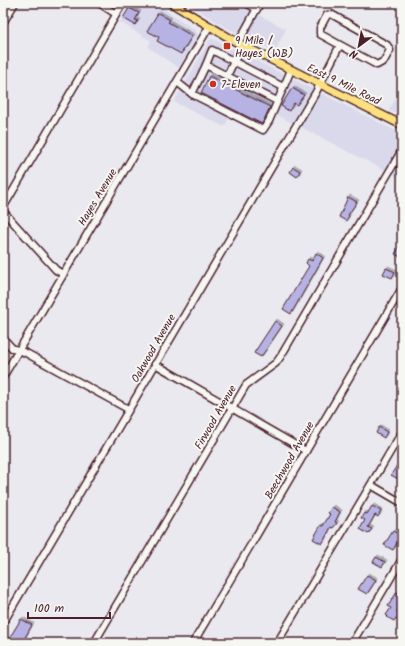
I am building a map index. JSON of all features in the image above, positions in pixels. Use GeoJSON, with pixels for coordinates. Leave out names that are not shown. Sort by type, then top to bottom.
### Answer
{"type":"FeatureCollection","features":[{"type":"Feature","properties":{"kind":"main road","name":"East 9 Mile Road"},"geometry":{"type":"LineString","coordinates":[[176,4],[240,44],[402,125]]}},
{"type":"Feature","properties":{"kind":"street"},"geometry":{"type":"LineString","coordinates":[[3,23],[15,3]]}},
{"type":"Feature","properties":{"kind":"street"},"geometry":{"type":"LineString","coordinates":[[99,3],[106,5],[116,14]]}},
{"type":"Feature","properties":{"kind":"street"},"geometry":{"type":"LineString","coordinates":[[3,208],[123,3]]}},
{"type":"Feature","properties":{"kind":"street"},"geometry":{"type":"LineString","coordinates":[[227,76],[258,6],[246,3]]}},
{"type":"Feature","properties":{"kind":"street"},"geometry":{"type":"LineString","coordinates":[[331,14],[380,41],[387,45],[390,50],[384,61],[377,65],[340,45],[320,34],[320,28],[327,15],[331,14]]}},
{"type":"Feature","properties":{"kind":"street","name":"Hayes Avenue"},"geometry":{"type":"LineString","coordinates":[[3,377],[209,26]]}},
{"type":"Feature","properties":{"kind":"street","name":"Oakwood Avenue"},"geometry":{"type":"LineString","coordinates":[[3,623],[319,84],[340,45]]}},
{"type":"Feature","properties":{"kind":"street"},"geometry":{"type":"LineString","coordinates":[[192,94],[212,50],[283,87]]}},
{"type":"Feature","properties":{"kind":"street"},"geometry":{"type":"LineString","coordinates":[[206,65],[277,101]]}},
{"type":"Feature","properties":{"kind":"street"},"geometry":{"type":"LineString","coordinates":[[177,82],[192,94],[263,130],[269,122],[291,70]]}},
{"type":"Feature","properties":{"kind":"street","name":"Firwood Avenue"},"geometry":{"type":"LineString","coordinates":[[94,643],[249,381],[276,363],[281,356],[402,150]]}},
{"type":"Feature","properties":{"kind":"street"},"geometry":{"type":"LineString","coordinates":[[3,211],[56,270],[63,274]]}},
{"type":"Feature","properties":{"kind":"street","name":"Beechwood Avenue"},"geometry":{"type":"LineString","coordinates":[[193,643],[402,288]]}},
{"type":"Feature","properties":{"kind":"street"},"geometry":{"type":"LineString","coordinates":[[3,338],[12,348],[47,364],[128,409]]}},
{"type":"Feature","properties":{"kind":"street"},"geometry":{"type":"LineString","coordinates":[[155,364],[306,451]]}},
{"type":"Feature","properties":{"kind":"street"},"geometry":{"type":"LineString","coordinates":[[277,643],[402,432]]}},
{"type":"Feature","properties":{"kind":"street"},"geometry":{"type":"LineString","coordinates":[[371,485],[402,503]]}},
{"type":"Feature","properties":{"kind":"street"},"geometry":{"type":"LineString","coordinates":[[352,643],[402,559]]}},
{"type":"Feature","properties":{"kind":"shaded area"},"geometry":{"type":"Polygon","coordinates":[[[131,3],[155,3],[195,30],[198,35],[179,68],[148,47],[151,41],[120,22],[131,3]]]}},
{"type":"Feature","properties":{"kind":"shaded area"},"geometry":{"type":"Polygon","coordinates":[[[189,3],[257,3],[263,7],[259,15],[286,29],[275,51],[229,29],[189,3]]]}},
{"type":"Feature","properties":{"kind":"shaded area"},"geometry":{"type":"Polygon","coordinates":[[[211,38],[402,134],[402,179],[277,115],[264,135],[230,117],[224,127],[174,102],[211,38]]]}},
{"type":"Feature","properties":{"kind":"shaded area"},"geometry":{"type":"Polygon","coordinates":[[[402,88],[402,117],[389,110],[402,88]]]}},
{"type":"Feature","properties":{"kind":"building"},"geometry":{"type":"Polygon","coordinates":[[[129,8],[139,13],[135,20],[138,21],[135,25],[123,18],[129,8]]]}},
{"type":"Feature","properties":{"kind":"building"},"geometry":{"type":"Polygon","coordinates":[[[158,13],[170,20],[168,22],[192,36],[181,54],[157,41],[159,37],[147,31],[158,13]]]}},
{"type":"Feature","properties":{"kind":"building"},"geometry":{"type":"Polygon","coordinates":[[[209,76],[270,107],[262,124],[201,93],[209,76]]]}},
{"type":"Feature","properties":{"kind":"building"},"geometry":{"type":"Polygon","coordinates":[[[292,88],[304,95],[297,105],[294,103],[289,111],[281,106],[292,88]]]}},
{"type":"Feature","properties":{"kind":"building"},"geometry":{"type":"Polygon","coordinates":[[[293,167],[300,171],[297,177],[290,172],[293,167]]]}},
{"type":"Feature","properties":{"kind":"building"},"geometry":{"type":"Polygon","coordinates":[[[348,197],[357,202],[348,215],[349,216],[346,221],[339,217],[348,197]]]}},
{"type":"Feature","properties":{"kind":"building"},"geometry":{"type":"Polygon","coordinates":[[[402,242],[402,258],[395,254],[402,242]]]}},
{"type":"Feature","properties":{"kind":"building"},"geometry":{"type":"Polygon","coordinates":[[[316,253],[323,258],[291,314],[283,309],[309,266],[306,263],[308,259],[312,261],[316,253]]]}},
{"type":"Feature","properties":{"kind":"building"},"geometry":{"type":"Polygon","coordinates":[[[386,268],[395,272],[392,278],[383,274],[386,268]]]}},
{"type":"Feature","properties":{"kind":"building"},"geometry":{"type":"Polygon","coordinates":[[[275,321],[282,326],[261,357],[254,353],[275,321]]]}},
{"type":"Feature","properties":{"kind":"building"},"geometry":{"type":"Polygon","coordinates":[[[379,427],[387,432],[384,438],[376,433],[379,427]]]}},
{"type":"Feature","properties":{"kind":"building"},"geometry":{"type":"Polygon","coordinates":[[[399,462],[402,463],[402,477],[400,480],[391,475],[399,462]]]}},
{"type":"Feature","properties":{"kind":"building"},"geometry":{"type":"Polygon","coordinates":[[[372,506],[381,511],[378,517],[375,515],[368,527],[372,529],[368,534],[360,529],[365,520],[361,518],[364,513],[367,514],[372,506]]]}},
{"type":"Feature","properties":{"kind":"building"},"geometry":{"type":"Polygon","coordinates":[[[332,507],[340,512],[335,522],[337,523],[333,528],[331,527],[322,544],[313,539],[321,525],[323,526],[332,507]]]}},
{"type":"Feature","properties":{"kind":"building"},"geometry":{"type":"Polygon","coordinates":[[[393,531],[401,536],[393,550],[384,545],[393,531]]]}},
{"type":"Feature","properties":{"kind":"building"},"geometry":{"type":"Polygon","coordinates":[[[376,557],[385,562],[382,567],[373,562],[376,557]]]}},
{"type":"Feature","properties":{"kind":"building"},"geometry":{"type":"Polygon","coordinates":[[[367,575],[376,580],[367,594],[358,589],[367,575]]]}},
{"type":"Feature","properties":{"kind":"building"},"geometry":{"type":"Polygon","coordinates":[[[397,592],[402,595],[402,603],[397,612],[402,615],[402,622],[396,618],[394,621],[386,615],[391,608],[388,606],[397,592]]]}},
{"type":"Feature","properties":{"kind":"building"},"geometry":{"type":"Polygon","coordinates":[[[21,619],[32,625],[22,643],[7,642],[21,619]]]}},
{"type":"Feature","properties":{"kind":"place","name":"9 Mile / Hayes (WB)"},"geometry":{"type":"Point","coordinates":[227,46]}},
{"type":"Feature","properties":{"kind":"place","name":"7-Eleven"},"geometry":{"type":"Point","coordinates":[213,84]}}]}
